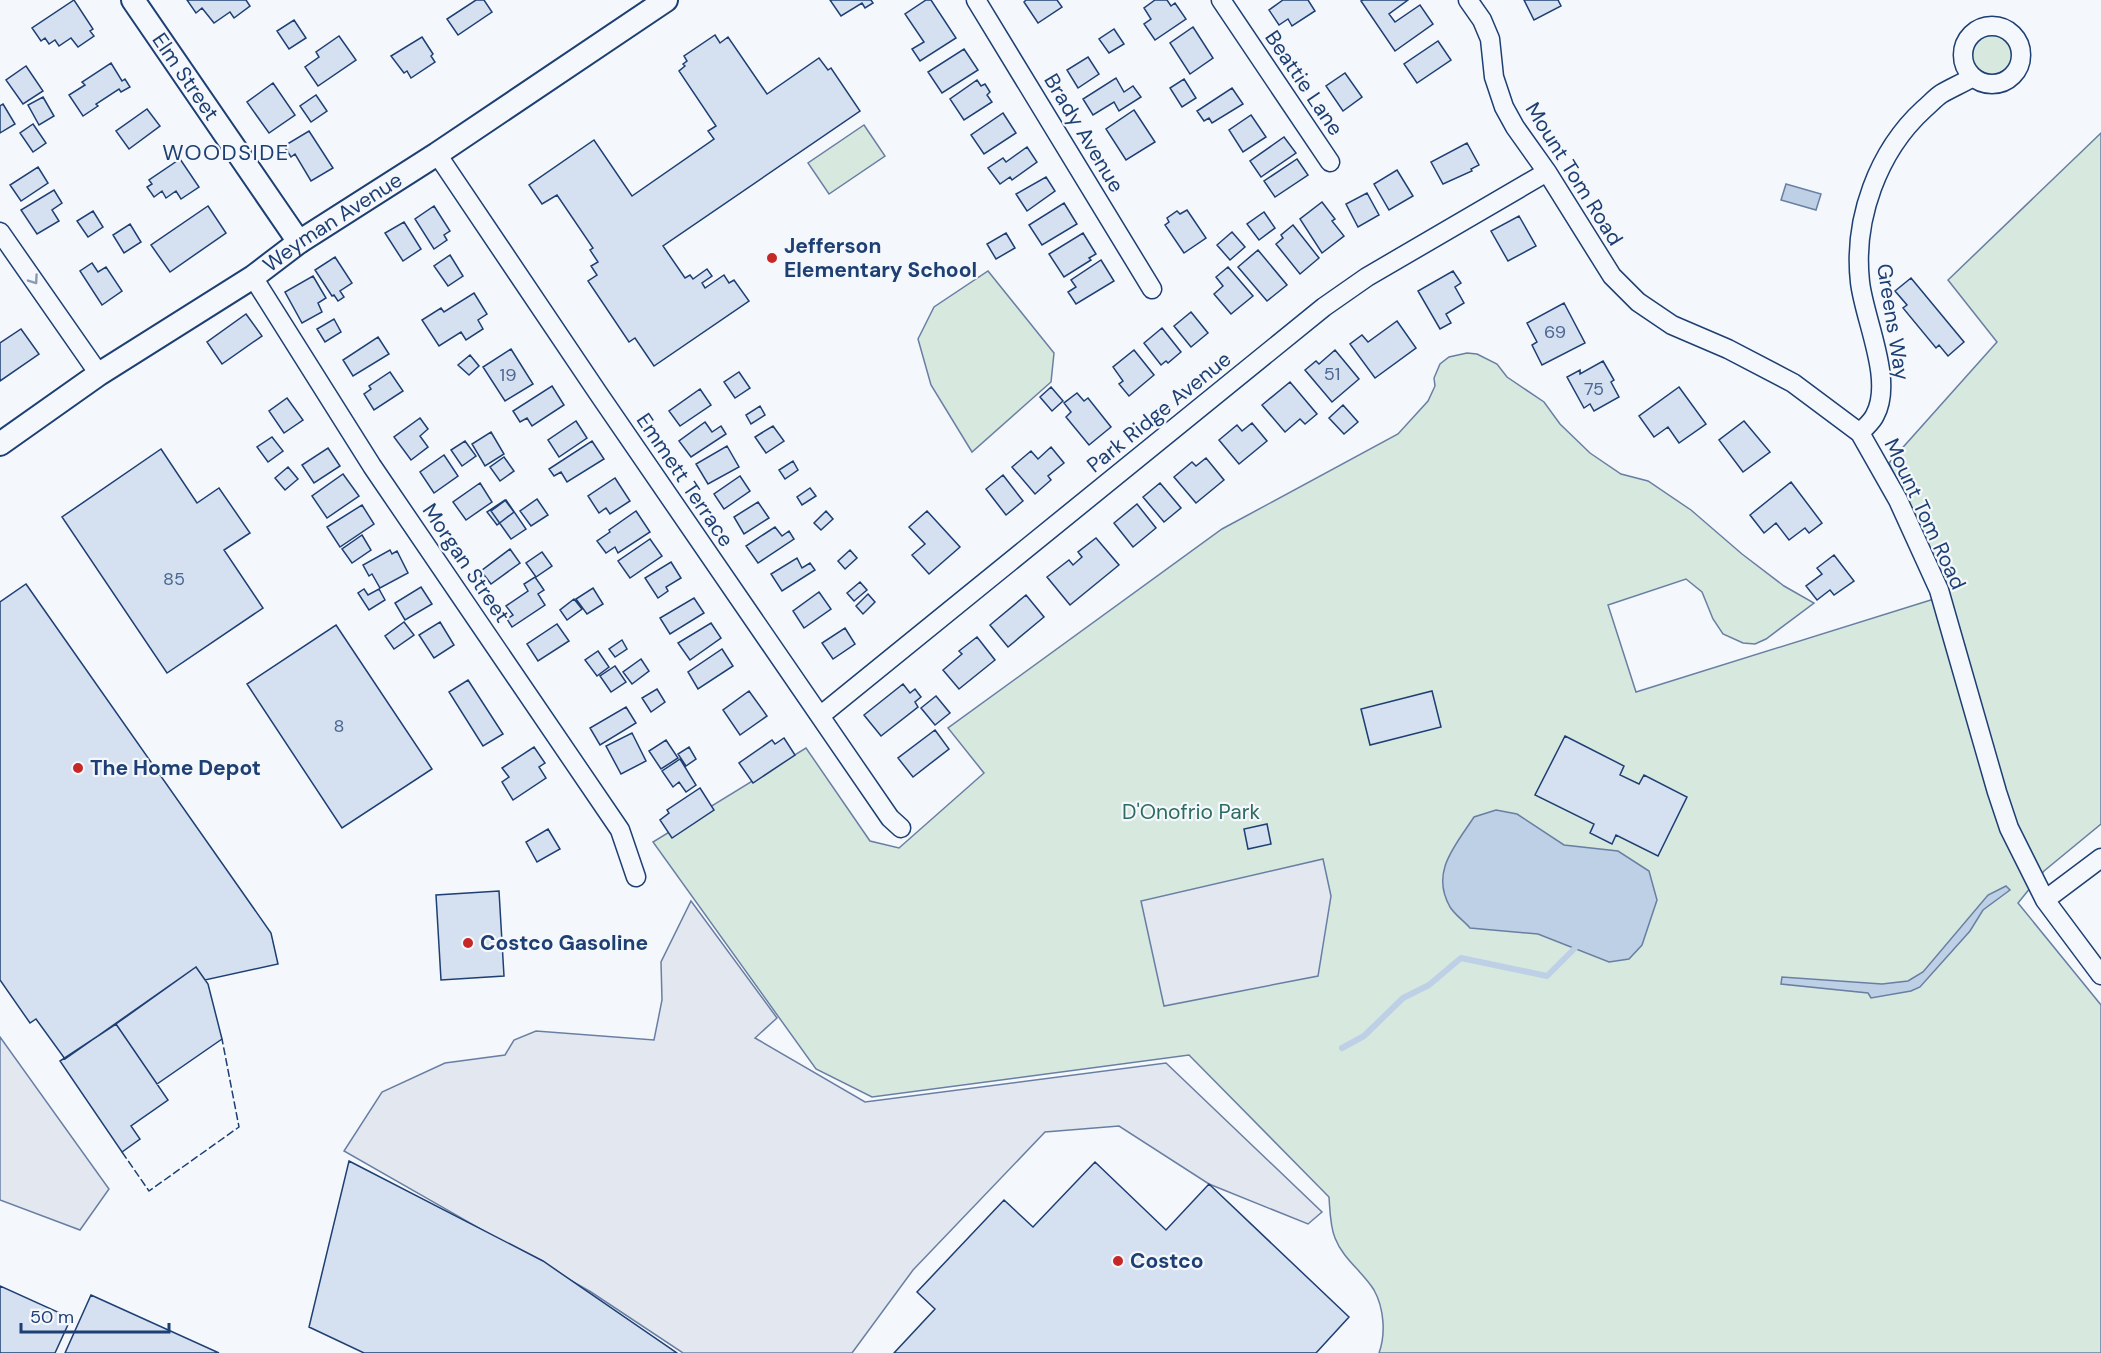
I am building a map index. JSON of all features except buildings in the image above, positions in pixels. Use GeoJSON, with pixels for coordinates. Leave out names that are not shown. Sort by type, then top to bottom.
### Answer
{"type":"FeatureCollection","features":[{"type":"Feature","properties":{"kind":"street","name":"Elm Street"},"geometry":{"type":"LineString","coordinates":[[132,0],[299,243]]}},
{"type":"Feature","properties":{"kind":"street","name":"Weyman Avenue"},"geometry":{"type":"LineString","coordinates":[[0,444],[99,374],[253,276],[299,243],[666,0]]}},
{"type":"Feature","properties":{"kind":"street","name":"Brady Avenue"},"geometry":{"type":"LineString","coordinates":[[976,0],[1152,289]]}},
{"type":"Feature","properties":{"kind":"street","name":"Beattie Lane"},"geometry":{"type":"LineString","coordinates":[[1221,0],[1330,162]]}},
{"type":"Feature","properties":{"kind":"street","name":"Mount Tom Road"},"geometry":{"type":"LineString","coordinates":[[1468,0],[1482,20],[1490,39],[1492,68],[1499,95],[1515,127],[1547,172],[1612,276],[1638,302],[1672,325],[1728,349],[1793,383],[1860,433],[1898,500],[1939,591],[2009,828],[2045,900],[2101,975]]}},
{"type":"Feature","properties":{"kind":"street","name":"Greens Way"},"geometry":{"type":"LineString","coordinates":[[1860,433],[1875,416],[1881,395],[1876,347],[1860,282],[1860,248],[1872,187],[1889,149],[1911,121],[1940,94],[1973,76]]}},
{"type":"Feature","properties":{"kind":"street","name":"Emmett Terrace"},"geometry":{"type":"LineString","coordinates":[[436,154],[597,393],[890,818],[901,828]]}},
{"type":"Feature","properties":{"kind":"street","name":"Park Ridge Avenue"},"geometry":{"type":"LineString","coordinates":[[820,716],[1324,307],[1367,277],[1547,172]]}},
{"type":"Feature","properties":{"kind":"street"},"geometry":{"type":"LineString","coordinates":[[0,232],[99,374]]}},
{"type":"Feature","properties":{"kind":"street","name":"Morgan Street"},"geometry":{"type":"LineString","coordinates":[[253,276],[372,466],[620,830],[636,876]]}},
{"type":"Feature","properties":{"kind":"street"},"geometry":{"type":"LineString","coordinates":[[2045,900],[2101,858]]}},
{"type":"Feature","properties":{"kind":"green space"},"geometry":{"type":"Polygon","coordinates":[[[1991,31],[2000,33],[2011,42],[2016,56],[2014,65],[2005,76],[1991,81],[1982,79],[1971,70],[1966,56],[1968,47],[1977,36],[1991,31]]]}},
{"type":"Feature","properties":{"kind":"green space"},"geometry":{"type":"Polygon","coordinates":[[[864,125],[885,156],[829,194],[808,163],[864,125]]]}},
{"type":"Feature","properties":{"kind":"green space","name":"D'Onofrio Park"},"geometry":{"type":"Polygon","coordinates":[[[2101,133],[2101,824],[2044,871],[2018,903],[2101,1005],[2101,1353],[1379,1353],[1383,1329],[1380,1305],[1374,1290],[1348,1259],[1335,1238],[1330,1218],[1329,1197],[1189,1055],[872,1097],[816,1069],[653,842],[806,748],[870,841],[899,848],[984,773],[948,728],[1222,529],[1398,434],[1428,401],[1435,386],[1434,378],[1440,364],[1449,357],[1467,353],[1477,354],[1497,364],[1507,377],[1544,402],[1560,424],[1590,453],[1621,474],[1648,481],[1691,510],[1784,586],[1814,603],[1766,639],[1755,644],[1743,643],[1723,634],[1713,619],[1702,592],[1686,579],[1608,605],[1636,692],[1950,594],[1889,463],[1997,342],[1948,280],[2101,133]]]}},
{"type":"Feature","properties":{"kind":"green space"},"geometry":{"type":"Polygon","coordinates":[[[988,271],[1054,353],[1051,382],[972,452],[931,385],[918,339],[934,307],[988,271]]]}},
{"type":"Feature","properties":{"kind":"shaded area"},"geometry":{"type":"Polygon","coordinates":[[[1323,859],[1331,896],[1318,976],[1164,1006],[1141,901],[1323,859]]]}},
{"type":"Feature","properties":{"kind":"shaded area"},"geometry":{"type":"Polygon","coordinates":[[[691,901],[777,1018],[755,1038],[865,1102],[1166,1063],[1322,1212],[1308,1224],[1209,1184],[1119,1126],[1045,1132],[913,1270],[852,1353],[683,1353],[591,1292],[344,1151],[382,1092],[445,1063],[505,1055],[514,1040],[536,1031],[654,1040],[662,1000],[661,962],[691,901]]]}},
{"type":"Feature","properties":{"kind":"shaded area"},"geometry":{"type":"Polygon","coordinates":[[[0,1037],[109,1189],[80,1230],[0,1200],[0,1037]]]}},
{"type":"Feature","properties":{"kind":"water"},"geometry":{"type":"Polygon","coordinates":[[[1786,184],[1821,194],[1816,210],[1781,200],[1786,184]]]}},
{"type":"Feature","properties":{"kind":"water"},"geometry":{"type":"Polygon","coordinates":[[[1496,810],[1517,814],[1564,845],[1618,851],[1649,871],[1657,900],[1642,945],[1629,959],[1609,962],[1538,934],[1470,928],[1454,913],[1445,894],[1443,882],[1447,860],[1474,817],[1496,810]]]}},
{"type":"Feature","properties":{"kind":"water"},"geometry":{"type":"Polygon","coordinates":[[[2006,886],[2010,890],[1983,910],[1970,931],[1920,987],[1911,991],[1871,998],[1868,993],[1781,984],[1782,977],[1882,984],[1908,981],[1923,972],[1988,895],[2006,886]]]}},
{"type":"Feature","properties":{"kind":"waterway"},"geometry":{"type":"LineString","coordinates":[[1342,1048],[1364,1036],[1403,998],[1429,985],[1461,958],[1547,976],[1580,943]]}},
{"type":"Feature","properties":{"kind":"fence"},"geometry":{"type":"LineString","coordinates":[[122,1152],[149,1191],[239,1127],[222,1039]]}},
{"type":"Feature","properties":{"kind":"place","name":"Jefferson Elementary School"},"geometry":{"type":"Point","coordinates":[772,258]}},
{"type":"Feature","properties":{"kind":"place","name":"The Home Depot"},"geometry":{"type":"Point","coordinates":[78,768]}},
{"type":"Feature","properties":{"kind":"place","name":"Costco Gasoline"},"geometry":{"type":"Point","coordinates":[468,943]}},
{"type":"Feature","properties":{"kind":"place","name":"Costco"},"geometry":{"type":"Point","coordinates":[1118,1261]}},
{"type":"Feature","properties":{"kind":"district","name":"WOODSIDE"},"geometry":{"type":"Point","coordinates":[226,152]}}]}
